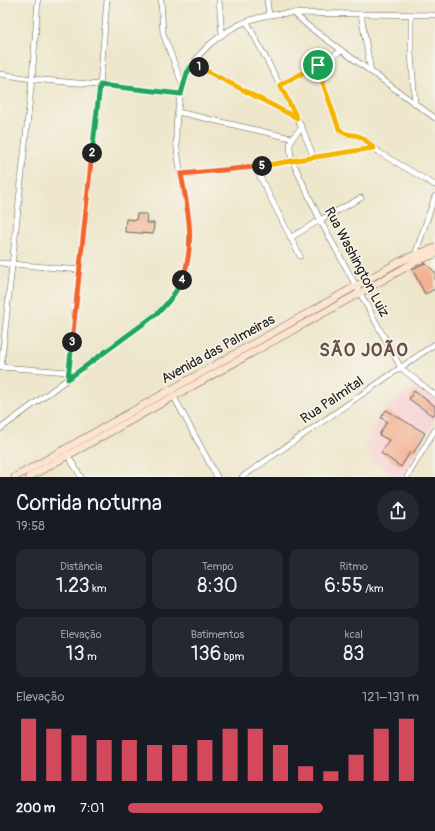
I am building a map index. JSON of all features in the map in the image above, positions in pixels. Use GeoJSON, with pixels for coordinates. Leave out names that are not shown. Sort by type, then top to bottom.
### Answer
{"type":"FeatureCollection","features":[{"type":"Feature","properties":{"kind":"main road","name":"Avenida das Palmeiras"},"geometry":{"type":"LineString","coordinates":[[358,290],[399,262],[435,248]]}},
{"type":"Feature","properties":{"kind":"main road","name":"Avenida das Palmeiras"},"geometry":{"type":"LineString","coordinates":[[15,477],[66,452],[358,290],[417,260],[432,256]]}},
{"type":"Feature","properties":{"kind":"main road","name":"Avenida das Palmeiras"},"geometry":{"type":"LineString","coordinates":[[30,477],[66,452]]}},
{"type":"Feature","properties":{"kind":"street"},"geometry":{"type":"LineString","coordinates":[[38,0],[32,79],[1,368],[69,372]]}},
{"type":"Feature","properties":{"kind":"street"},"geometry":{"type":"LineString","coordinates":[[68,379],[100,85],[107,0]]}},
{"type":"Feature","properties":{"kind":"street"},"geometry":{"type":"LineString","coordinates":[[161,0],[163,33],[183,87]]}},
{"type":"Feature","properties":{"kind":"street"},"geometry":{"type":"LineString","coordinates":[[219,0],[222,35]]}},
{"type":"Feature","properties":{"kind":"street"},"geometry":{"type":"LineString","coordinates":[[266,0],[269,15]]}},
{"type":"Feature","properties":{"kind":"street"},"geometry":{"type":"LineString","coordinates":[[294,13],[308,26],[341,51],[435,118]]}},
{"type":"Feature","properties":{"kind":"street"},"geometry":{"type":"LineString","coordinates":[[0,429],[158,313],[166,305],[179,286],[185,271],[190,244],[190,231],[177,145],[176,132],[178,112],[187,73],[199,54],[209,44],[238,26],[269,15],[294,13],[435,15]]}},
{"type":"Feature","properties":{"kind":"street"},"geometry":{"type":"LineString","coordinates":[[360,14],[371,72]]}},
{"type":"Feature","properties":{"kind":"street"},"geometry":{"type":"LineString","coordinates":[[411,15],[415,104]]}},
{"type":"Feature","properties":{"kind":"street"},"geometry":{"type":"LineString","coordinates":[[247,22],[302,128],[314,158]]}},
{"type":"Feature","properties":{"kind":"street"},"geometry":{"type":"LineString","coordinates":[[280,85],[341,51]]}},
{"type":"Feature","properties":{"kind":"street"},"geometry":{"type":"LineString","coordinates":[[193,64],[297,118]]}},
{"type":"Feature","properties":{"kind":"street"},"geometry":{"type":"LineString","coordinates":[[318,65],[319,72],[339,129],[346,135],[362,137],[380,153],[435,185]]}},
{"type":"Feature","properties":{"kind":"street"},"geometry":{"type":"LineString","coordinates":[[0,74],[32,79],[181,94]]}},
{"type":"Feature","properties":{"kind":"street"},"geometry":{"type":"LineString","coordinates":[[178,112],[291,138],[302,128]]}},
{"type":"Feature","properties":{"kind":"street","name":"Rua Washington Luiz"},"geometry":{"type":"LineString","coordinates":[[291,138],[290,151],[292,160],[320,220],[400,368],[435,395]]}},
{"type":"Feature","properties":{"kind":"street"},"geometry":{"type":"LineString","coordinates":[[181,174],[254,167],[374,148]]}},
{"type":"Feature","properties":{"kind":"street"},"geometry":{"type":"LineString","coordinates":[[254,167],[300,256]]}},
{"type":"Feature","properties":{"kind":"street"},"geometry":{"type":"LineString","coordinates":[[415,255],[435,196]]}},
{"type":"Feature","properties":{"kind":"street"},"geometry":{"type":"LineString","coordinates":[[290,238],[361,198]]}},
{"type":"Feature","properties":{"kind":"street"},"geometry":{"type":"LineString","coordinates":[[432,256],[435,261]]}},
{"type":"Feature","properties":{"kind":"street"},"geometry":{"type":"LineString","coordinates":[[0,263],[80,270]]}},
{"type":"Feature","properties":{"kind":"street","name":"Rua Palmital"},"geometry":{"type":"LineString","coordinates":[[242,477],[435,344]]}},
{"type":"Feature","properties":{"kind":"street"},"geometry":{"type":"LineString","coordinates":[[172,394],[217,477]]}},
{"type":"Feature","properties":{"kind":"street"},"geometry":{"type":"LineString","coordinates":[[407,477],[435,430]]}},
{"type":"Feature","properties":{"kind":"street"},"geometry":{"type":"LineString","coordinates":[[66,452],[81,477]]}},
{"type":"Feature","properties":{"kind":"shaded area"},"geometry":{"type":"Polygon","coordinates":[[[417,385],[435,400],[435,419],[401,477],[396,477],[377,465],[364,446],[382,412],[417,385]]]}},
{"type":"Feature","properties":{"kind":"building"},"geometry":{"type":"Polygon","coordinates":[[[137,214],[147,214],[146,223],[154,223],[153,234],[125,232],[126,219],[136,220],[137,214]]]}},
{"type":"Feature","properties":{"kind":"building"},"geometry":{"type":"Polygon","coordinates":[[[425,263],[435,272],[435,289],[425,294],[412,269],[425,263]]]}},
{"type":"Feature","properties":{"kind":"building"},"geometry":{"type":"Polygon","coordinates":[[[414,391],[435,406],[435,413],[433,416],[409,399],[414,391]]]}},
{"type":"Feature","properties":{"kind":"building"},"geometry":{"type":"Polygon","coordinates":[[[386,410],[425,433],[413,454],[410,452],[401,467],[381,453],[389,440],[379,435],[387,421],[381,418],[386,410]]]}},
{"type":"Feature","properties":{"kind":"district","name":"SÃO JOÃO"},"geometry":{"type":"Point","coordinates":[364,350]}},
{"type":"Feature","properties":{"kind":"route"},"geometry":{"type":"LineString","coordinates":[[193,64],[297,118],[280,85],[318,65],[319,72],[339,129],[346,135],[362,137],[374,148],[254,167],[181,174],[190,231],[188,260],[183,279],[166,305],[158,313],[68,379],[100,85],[181,94],[187,73],[193,64]]}}]}
